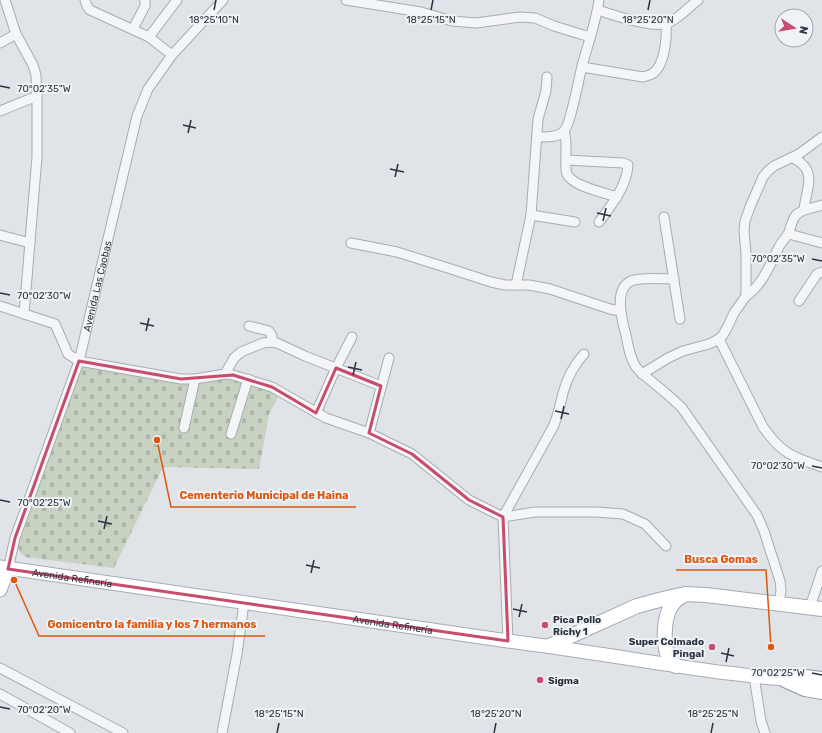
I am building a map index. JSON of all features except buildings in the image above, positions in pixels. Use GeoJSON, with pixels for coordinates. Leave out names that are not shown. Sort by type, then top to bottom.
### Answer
{"type":"FeatureCollection","features":[{"type":"Feature","properties":{"kind":"highway"},"geometry":{"type":"LineString","coordinates":[[785,679],[805,678],[822,680]]}},
{"type":"Feature","properties":{"kind":"highway"},"geometry":{"type":"LineString","coordinates":[[785,679],[805,688],[822,691]]}},
{"type":"Feature","properties":{"kind":"main road","name":"Avenida Las Caobas"},"geometry":{"type":"LineString","coordinates":[[0,590],[4,568]]}},
{"type":"Feature","properties":{"kind":"main road","name":"Avenida Refinería"},"geometry":{"type":"LineString","coordinates":[[4,568],[549,646],[676,666],[785,679]]}},
{"type":"Feature","properties":{"kind":"main road"},"geometry":{"type":"LineString","coordinates":[[676,666],[669,656],[665,644],[665,625],[669,610],[674,602],[685,594]]}},
{"type":"Feature","properties":{"kind":"main road"},"geometry":{"type":"LineString","coordinates":[[549,646],[637,606],[663,598],[685,594],[706,595],[816,608]]}},
{"type":"Feature","properties":{"kind":"street"},"geometry":{"type":"LineString","coordinates":[[5,0],[16,34],[33,65],[36,75],[38,96],[37,157],[24,314]]}},
{"type":"Feature","properties":{"kind":"street"},"geometry":{"type":"LineString","coordinates":[[85,0],[90,10],[149,37],[172,55]]}},
{"type":"Feature","properties":{"kind":"street"},"geometry":{"type":"LineString","coordinates":[[133,29],[145,6],[145,0]]}},
{"type":"Feature","properties":{"kind":"street"},"geometry":{"type":"LineString","coordinates":[[149,37],[177,0]]}},
{"type":"Feature","properties":{"kind":"street","name":"Avenida Las Caobas"},"geometry":{"type":"LineString","coordinates":[[4,568],[79,361],[137,116],[148,89],[172,55],[223,0]]}},
{"type":"Feature","properties":{"kind":"street"},"geometry":{"type":"LineString","coordinates":[[346,0],[421,12],[452,21],[476,23],[520,17],[535,18],[554,26],[590,37]]}},
{"type":"Feature","properties":{"kind":"street"},"geometry":{"type":"LineString","coordinates":[[538,137],[551,137],[558,134],[564,131],[568,123],[598,10],[599,0]]}},
{"type":"Feature","properties":{"kind":"street"},"geometry":{"type":"LineString","coordinates":[[598,10],[656,25],[666,24],[673,20],[698,0]]}},
{"type":"Feature","properties":{"kind":"street"},"geometry":{"type":"LineString","coordinates":[[582,67],[643,77],[652,74],[659,66],[665,48],[667,35],[666,24]]}},
{"type":"Feature","properties":{"kind":"street"},"geometry":{"type":"LineString","coordinates":[[0,43],[16,34]]}},
{"type":"Feature","properties":{"kind":"street"},"geometry":{"type":"LineString","coordinates":[[516,285],[531,215],[538,137],[538,119],[546,91],[547,77]]}},
{"type":"Feature","properties":{"kind":"street"},"geometry":{"type":"LineString","coordinates":[[0,111],[38,96]]}},
{"type":"Feature","properties":{"kind":"street"},"geometry":{"type":"LineString","coordinates":[[564,131],[566,138],[566,174],[569,178],[585,187],[617,197]]}},
{"type":"Feature","properties":{"kind":"street"},"geometry":{"type":"LineString","coordinates":[[746,296],[745,221],[763,177],[774,166],[793,158],[822,137]]}},
{"type":"Feature","properties":{"kind":"street"},"geometry":{"type":"LineString","coordinates":[[793,158],[802,164],[808,173],[809,186],[804,210]]}},
{"type":"Feature","properties":{"kind":"street"},"geometry":{"type":"LineString","coordinates":[[566,160],[623,163],[628,165],[628,172],[617,197],[599,222]]}},
{"type":"Feature","properties":{"kind":"street"},"geometry":{"type":"LineString","coordinates":[[642,374],[668,358],[683,351],[709,344],[719,339],[746,296],[762,279],[781,243],[789,234],[797,215],[804,210],[822,205]]}},
{"type":"Feature","properties":{"kind":"street"},"geometry":{"type":"LineString","coordinates":[[531,215],[575,222]]}},
{"type":"Feature","properties":{"kind":"street"},"geometry":{"type":"LineString","coordinates":[[664,216],[680,319]]}},
{"type":"Feature","properties":{"kind":"street"},"geometry":{"type":"LineString","coordinates":[[789,234],[822,243]]}},
{"type":"Feature","properties":{"kind":"street"},"geometry":{"type":"LineString","coordinates":[[0,235],[30,243]]}},
{"type":"Feature","properties":{"kind":"street"},"geometry":{"type":"LineString","coordinates":[[351,243],[397,252],[491,282],[550,290],[620,311]]}},
{"type":"Feature","properties":{"kind":"street"},"geometry":{"type":"LineString","coordinates":[[799,301],[817,274],[822,272]]}},
{"type":"Feature","properties":{"kind":"street"},"geometry":{"type":"LineString","coordinates":[[674,279],[640,279],[631,281],[622,291],[620,311],[632,360],[642,374],[673,398],[682,408],[757,515],[764,531],[780,581],[781,590],[779,604]]}},
{"type":"Feature","properties":{"kind":"street"},"geometry":{"type":"LineString","coordinates":[[0,306],[55,324],[68,354],[79,361],[181,379],[194,379],[226,374],[272,387],[326,418],[369,433],[412,454],[469,500],[503,517],[535,512],[597,512],[623,514],[645,524],[666,546]]}},
{"type":"Feature","properties":{"kind":"street"},"geometry":{"type":"LineString","coordinates":[[249,326],[269,331],[272,336],[271,342]]}},
{"type":"Feature","properties":{"kind":"street"},"geometry":{"type":"LineString","coordinates":[[316,413],[352,337]]}},
{"type":"Feature","properties":{"kind":"street"},"geometry":{"type":"LineString","coordinates":[[719,339],[763,427],[770,436],[784,450],[793,456],[822,467]]}},
{"type":"Feature","properties":{"kind":"street"},"geometry":{"type":"LineString","coordinates":[[226,374],[234,358],[241,352],[263,343],[271,342],[277,343],[381,386]]}},
{"type":"Feature","properties":{"kind":"street"},"geometry":{"type":"LineString","coordinates":[[508,641],[503,517],[553,427],[570,376],[578,361],[584,354]]}},
{"type":"Feature","properties":{"kind":"street"},"geometry":{"type":"LineString","coordinates":[[369,433],[388,358]]}},
{"type":"Feature","properties":{"kind":"street"},"geometry":{"type":"LineString","coordinates":[[184,428],[194,379]]}},
{"type":"Feature","properties":{"kind":"street"},"geometry":{"type":"LineString","coordinates":[[231,434],[248,379]]}},
{"type":"Feature","properties":{"kind":"street"},"geometry":{"type":"LineString","coordinates":[[816,608],[822,571]]}},
{"type":"Feature","properties":{"kind":"street"},"geometry":{"type":"LineString","coordinates":[[222,733],[237,654],[244,603]]}},
{"type":"Feature","properties":{"kind":"street"},"geometry":{"type":"LineString","coordinates":[[0,668],[123,733]]}},
{"type":"Feature","properties":{"kind":"street"},"geometry":{"type":"LineString","coordinates":[[754,676],[761,721],[765,733]]}},
{"type":"Feature","properties":{"kind":"street"},"geometry":{"type":"LineString","coordinates":[[0,694],[56,729],[70,733]]}},
{"type":"Feature","properties":{"kind":"highlighted area"},"geometry":{"type":"Polygon","coordinates":[[[79,361],[181,379],[233,375],[272,387],[316,413],[336,368],[381,386],[369,433],[412,454],[469,500],[503,517],[508,641],[8,569],[15,538],[79,361]]]}},
{"type":"Feature","properties":{"kind":"green space"},"geometry":{"type":"Polygon","coordinates":[[[79,361],[181,379],[225,374],[281,392],[269,414],[259,469],[163,467],[114,568],[25,557],[17,546],[79,361]]]}},
{"type":"Feature","properties":{"kind":"place","name":"Cementerio Municipal de Haina"},"geometry":{"type":"Point","coordinates":[157,440]}},
{"type":"Feature","properties":{"kind":"place","name":"Gomicentro la familia y los 7 hermanos"},"geometry":{"type":"Point","coordinates":[14,580]}},
{"type":"Feature","properties":{"kind":"place","name":"Pica Pollo Richy 1"},"geometry":{"type":"Point","coordinates":[545,625]}},
{"type":"Feature","properties":{"kind":"place","name":"Super Colmado Pingal"},"geometry":{"type":"Point","coordinates":[712,647]}},
{"type":"Feature","properties":{"kind":"place","name":"Busca Gomas"},"geometry":{"type":"Point","coordinates":[771,647]}},
{"type":"Feature","properties":{"kind":"place","name":"Sigma"},"geometry":{"type":"Point","coordinates":[540,680]}}]}
